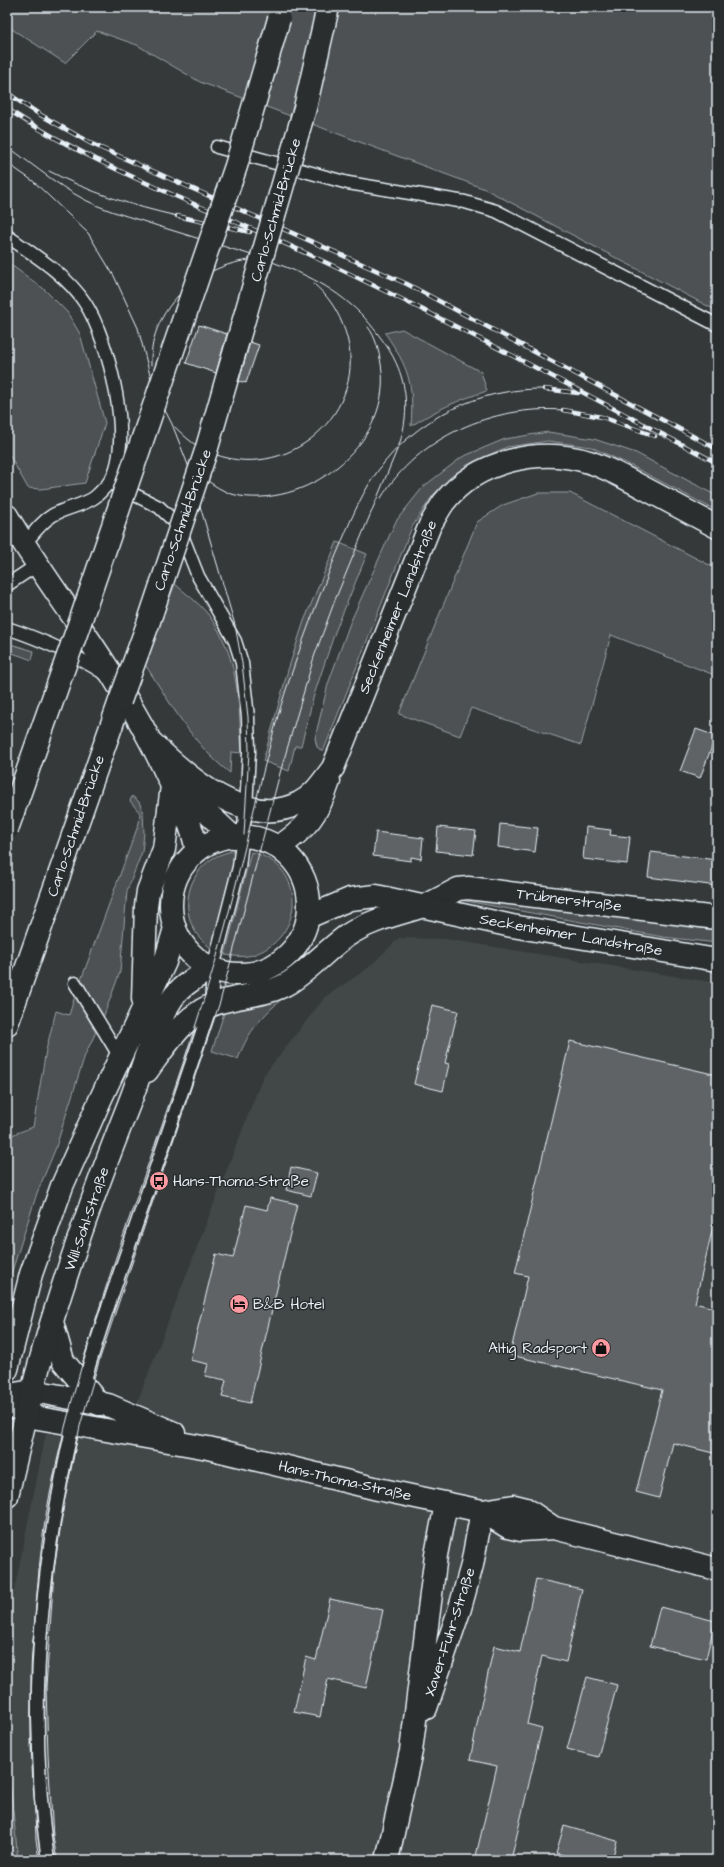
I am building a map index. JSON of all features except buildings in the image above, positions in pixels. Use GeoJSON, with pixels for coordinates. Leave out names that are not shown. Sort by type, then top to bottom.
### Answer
{"type":"FeatureCollection","features":[{"type":"Feature","properties":{"kind":"main road","name":"Carlo-Schmid-Brücke"},"geometry":{"type":"LineString","coordinates":[[7,1024],[148,624],[206,451],[305,108],[328,7]]}},
{"type":"Feature","properties":{"kind":"main road"},"geometry":{"type":"LineString","coordinates":[[7,829],[80,622],[236,166],[279,19]]}},
{"type":"Feature","properties":{"kind":"main road","name":"Seckenheimer Landstraße"},"geometry":{"type":"LineString","coordinates":[[151,742],[192,778],[215,793],[246,808],[271,811],[283,809],[300,803],[316,790],[333,768],[430,525],[445,501],[465,482],[490,468],[517,458],[554,455],[589,462],[615,473],[717,527]]}},
{"type":"Feature","properties":{"kind":"main road","name":"Seckenheimer Landstraße"},"geometry":{"type":"LineString","coordinates":[[7,516],[37,565],[115,680],[151,742],[192,828],[197,851]]}},
{"type":"Feature","properties":{"kind":"main road","name":"Seckenheimer Landstraße"},"geometry":{"type":"LineString","coordinates":[[169,759],[201,806],[238,836]]}},
{"type":"Feature","properties":{"kind":"main road"},"geometry":{"type":"LineString","coordinates":[[278,847],[295,836],[311,820],[324,799],[333,768]]}},
{"type":"Feature","properties":{"kind":"main road"},"geometry":{"type":"LineString","coordinates":[[142,1011],[146,906],[148,891],[164,850],[172,786]]}},
{"type":"Feature","properties":{"kind":"main road"},"geometry":{"type":"LineString","coordinates":[[238,836],[263,840],[278,847],[300,871],[306,885],[309,901],[308,917],[304,932],[296,945],[286,957],[273,965],[259,971],[244,974],[228,973],[213,968],[194,956],[186,948],[175,928],[171,904],[172,892],[181,869],[197,851],[214,842],[238,836]]}},
{"type":"Feature","properties":{"kind":"main road","name":"Trübnerstraße"},"geometry":{"type":"LineString","coordinates":[[425,906],[458,889],[468,888],[717,918]]}},
{"type":"Feature","properties":{"kind":"main road","name":"Seckenheimer Landstraße"},"geometry":{"type":"LineString","coordinates":[[308,917],[350,899],[376,896],[512,926],[717,960]]}},
{"type":"Feature","properties":{"kind":"main road","name":"Seckenheimer Landstraße"},"geometry":{"type":"LineString","coordinates":[[137,1084],[189,1018],[211,1005],[271,991],[290,982],[345,937],[362,927],[385,917],[425,906]]}},
{"type":"Feature","properties":{"kind":"main road"},"geometry":{"type":"LineString","coordinates":[[7,1369],[31,1274],[60,1194],[83,1138],[165,962],[175,928]]}},
{"type":"Feature","properties":{"kind":"main road","name":"Will-Sohl-Straße"},"geometry":{"type":"LineString","coordinates":[[7,1496],[52,1322],[98,1182],[137,1084],[152,1035],[173,997],[195,977],[213,968]]}},
{"type":"Feature","properties":{"kind":"main road"},"geometry":{"type":"LineString","coordinates":[[52,1322],[63,1360],[87,1396]]}},
{"type":"Feature","properties":{"kind":"main road","name":"Hans-Thoma-Straße"},"geometry":{"type":"LineString","coordinates":[[7,1395],[33,1391],[87,1396],[208,1448]]}},
{"type":"Feature","properties":{"kind":"main road","name":"Hans-Thoma-Straße"},"geometry":{"type":"LineString","coordinates":[[7,1401],[27,1416],[208,1448],[482,1512],[508,1526],[521,1530],[554,1528],[717,1569]]}},
{"type":"Feature","properties":{"kind":"main road","name":"Xaver-Fuhr-Straße"},"geometry":{"type":"LineString","coordinates":[[387,1860],[411,1751],[434,1571],[446,1504]]}},
{"type":"Feature","properties":{"kind":"main road","name":"Xaver-Fuhr-Straße"},"geometry":{"type":"LineString","coordinates":[[411,1751],[460,1608],[472,1565],[482,1512]]}},
{"type":"Feature","properties":{"kind":"lane"},"geometry":{"type":"LineString","coordinates":[[217,147],[348,183],[464,202],[496,211],[717,325]]}},
{"type":"Feature","properties":{"kind":"lane"},"geometry":{"type":"LineString","coordinates":[[7,236],[46,264],[72,287],[85,303],[94,320],[109,361],[119,407],[120,446],[116,467],[109,482],[95,498],[53,515],[36,528],[24,545]]}},
{"type":"Feature","properties":{"kind":"lane"},"geometry":{"type":"LineString","coordinates":[[48,1860],[38,1755],[39,1671],[46,1570],[56,1502],[73,1425],[87,1396],[94,1350],[211,1005],[213,968],[232,896],[238,836],[246,808],[249,752],[248,718],[242,663],[235,641],[198,576],[178,525],[160,507],[109,482]]}},
{"type":"Feature","properties":{"kind":"lane"},"geometry":{"type":"LineString","coordinates":[[7,585],[37,565]]}},
{"type":"Feature","properties":{"kind":"lane"},"geometry":{"type":"LineString","coordinates":[[7,628],[49,642],[85,660],[115,680]]}},
{"type":"Feature","properties":{"kind":"lane"},"geometry":{"type":"LineString","coordinates":[[74,983],[120,1057]]}},
{"type":"Feature","properties":{"kind":"shaded area"},"geometry":{"type":"Polygon","coordinates":[[[7,7],[717,7],[717,311],[485,189],[200,82],[137,45],[97,31],[65,63],[7,26],[7,7]]]}},
{"type":"Feature","properties":{"kind":"shaded area"},"geometry":{"type":"Polygon","coordinates":[[[7,262],[44,289],[67,312],[80,334],[105,423],[85,483],[41,489],[28,488],[7,451],[7,262]]]}},
{"type":"Feature","properties":{"kind":"shaded area"},"geometry":{"type":"Polygon","coordinates":[[[402,329],[481,372],[487,391],[448,406],[411,426],[412,399],[408,377],[400,356],[385,333],[402,329]]]}},
{"type":"Feature","properties":{"kind":"shaded area"},"geometry":{"type":"Polygon","coordinates":[[[548,432],[594,439],[636,453],[717,496],[717,511],[628,464],[591,447],[548,441],[507,447],[466,466],[433,495],[412,527],[323,752],[317,747],[315,738],[328,684],[350,623],[396,521],[423,487],[462,457],[505,439],[548,432]]]}},
{"type":"Feature","properties":{"kind":"shaded area"},"geometry":{"type":"Polygon","coordinates":[[[538,493],[570,493],[717,569],[717,676],[611,635],[581,745],[471,708],[460,736],[399,714],[477,522],[503,505],[538,493]]]}},
{"type":"Feature","properties":{"kind":"shaded area"},"geometry":{"type":"Polygon","coordinates":[[[337,542],[367,554],[335,632],[314,695],[301,746],[295,746],[289,771],[263,761],[288,670],[304,621],[337,542]]]}},
{"type":"Feature","properties":{"kind":"shaded area"},"geometry":{"type":"Polygon","coordinates":[[[175,584],[196,601],[207,613],[218,629],[232,662],[238,697],[242,753],[231,752],[230,773],[216,762],[182,722],[144,663],[175,584]]]}},
{"type":"Feature","properties":{"kind":"shaded area"},"geometry":{"type":"Polygon","coordinates":[[[7,643],[34,651],[32,660],[7,651],[7,643]]]}},
{"type":"Feature","properties":{"kind":"shaded area"},"geometry":{"type":"Polygon","coordinates":[[[132,796],[139,802],[143,811],[144,833],[142,852],[127,891],[120,972],[103,1018],[81,980],[139,823],[140,813],[130,801],[132,796]]]}},
{"type":"Feature","properties":{"kind":"shaded area"},"geometry":{"type":"Polygon","coordinates":[[[236,850],[212,949],[196,933],[191,923],[188,913],[189,892],[192,882],[204,865],[213,858],[236,850]]]}},
{"type":"Feature","properties":{"kind":"shaded area"},"geometry":{"type":"Polygon","coordinates":[[[251,852],[274,862],[288,880],[292,892],[293,905],[291,917],[286,929],[278,940],[267,948],[248,956],[225,955],[251,852]]]}},
{"type":"Feature","properties":{"kind":"shaded area"},"geometry":{"type":"Polygon","coordinates":[[[461,897],[717,930],[717,943],[663,937],[460,900],[461,897]]]}},
{"type":"Feature","properties":{"kind":"shaded area"},"geometry":{"type":"Polygon","coordinates":[[[399,938],[446,939],[717,983],[717,1860],[7,1860],[7,1626],[46,1433],[121,1444],[263,1076],[325,997],[368,968],[399,938]]]}},
{"type":"Feature","properties":{"kind":"shaded area"},"geometry":{"type":"Polygon","coordinates":[[[75,996],[96,1032],[85,1055],[55,1150],[37,1193],[7,1287],[7,1141],[9,1136],[33,1127],[46,1050],[56,1011],[69,1015],[75,996]]]}},
{"type":"Feature","properties":{"kind":"shaded area"},"geometry":{"type":"Polygon","coordinates":[[[285,996],[257,1024],[247,1039],[238,1059],[212,1051],[224,1013],[265,1005],[285,996]]]}},
{"type":"Feature","properties":{"kind":"shaded area"},"geometry":{"type":"Polygon","coordinates":[[[7,1769],[9,1770],[18,1860],[7,1860],[7,1769]]]}},
{"type":"Feature","properties":{"kind":"tram line"},"geometry":{"type":"LineString","coordinates":[[7,146],[74,194],[98,206],[273,262],[300,273],[326,287],[360,313],[386,345],[399,369],[403,381],[406,406],[403,432],[399,445],[335,600],[314,657],[280,773],[220,1002],[100,1358],[80,1426],[64,1503],[54,1571],[46,1687],[53,1836],[57,1860]]}},
{"type":"Feature","properties":{"kind":"tram line"},"geometry":{"type":"LineString","coordinates":[[7,163],[33,181],[88,233],[114,276],[138,328],[153,387],[172,424],[188,465],[235,625],[242,663],[248,717],[249,752],[244,835]]}},
{"type":"Feature","properties":{"kind":"tram line"},"geometry":{"type":"LineString","coordinates":[[49,171],[64,179],[111,198],[177,216]]}},
{"type":"Feature","properties":{"kind":"tram line"},"geometry":{"type":"LineString","coordinates":[[151,365],[153,344],[159,324],[169,306],[183,291],[199,278],[218,269],[238,262],[259,259]]}},
{"type":"Feature","properties":{"kind":"tram line"},"geometry":{"type":"LineString","coordinates":[[175,427],[188,439],[203,449],[214,454],[244,460],[273,457],[299,447],[321,430],[338,408],[348,381],[350,353],[342,323],[337,312],[327,297],[314,284]]}},
{"type":"Feature","properties":{"kind":"tram line"},"geometry":{"type":"LineString","coordinates":[[188,465],[212,484],[226,492],[240,496],[267,497],[294,491],[320,479],[342,463],[361,442],[375,418],[382,392],[381,364],[375,340],[368,327]]}},
{"type":"Feature","properties":{"kind":"tram line"},"geometry":{"type":"LineString","coordinates":[[39,1860],[36,1839],[31,1670],[40,1559],[49,1499],[64,1430],[104,1293],[196,1024],[217,956],[271,742],[291,675],[331,567],[363,494],[377,472],[393,453],[410,436],[450,410],[472,401],[496,394],[519,390],[544,389]]}},
{"type":"Feature","properties":{"kind":"tram line"},"geometry":{"type":"LineString","coordinates":[[381,498],[397,476],[416,457],[437,442],[460,429],[485,419],[510,413],[537,410],[563,410]]}},
{"type":"Feature","properties":{"kind":"railway"},"geometry":{"type":"LineString","coordinates":[[7,93],[39,114],[92,144],[407,284],[717,449]]}},
{"type":"Feature","properties":{"kind":"railway"},"geometry":{"type":"LineString","coordinates":[[7,109],[43,131],[118,170],[274,238],[363,280],[516,357],[717,463]]}},
{"type":"Feature","properties":{"kind":"railway"},"geometry":{"type":"LineString","coordinates":[[177,216],[250,232]]}},
{"type":"Feature","properties":{"kind":"railway"},"geometry":{"type":"LineString","coordinates":[[544,389],[578,393]]}},
{"type":"Feature","properties":{"kind":"railway"},"geometry":{"type":"LineString","coordinates":[[563,410],[602,417],[655,436]]}},
{"type":"Feature","properties":{"kind":"place","name":"Hans-Thoma-Straße"},"geometry":{"type":"Point","coordinates":[159,1181]}},
{"type":"Feature","properties":{"kind":"place","name":"B&B Hotel"},"geometry":{"type":"Point","coordinates":[239,1304]}},
{"type":"Feature","properties":{"kind":"place","name":"Altig Radsport"},"geometry":{"type":"Point","coordinates":[601,1348]}}]}
